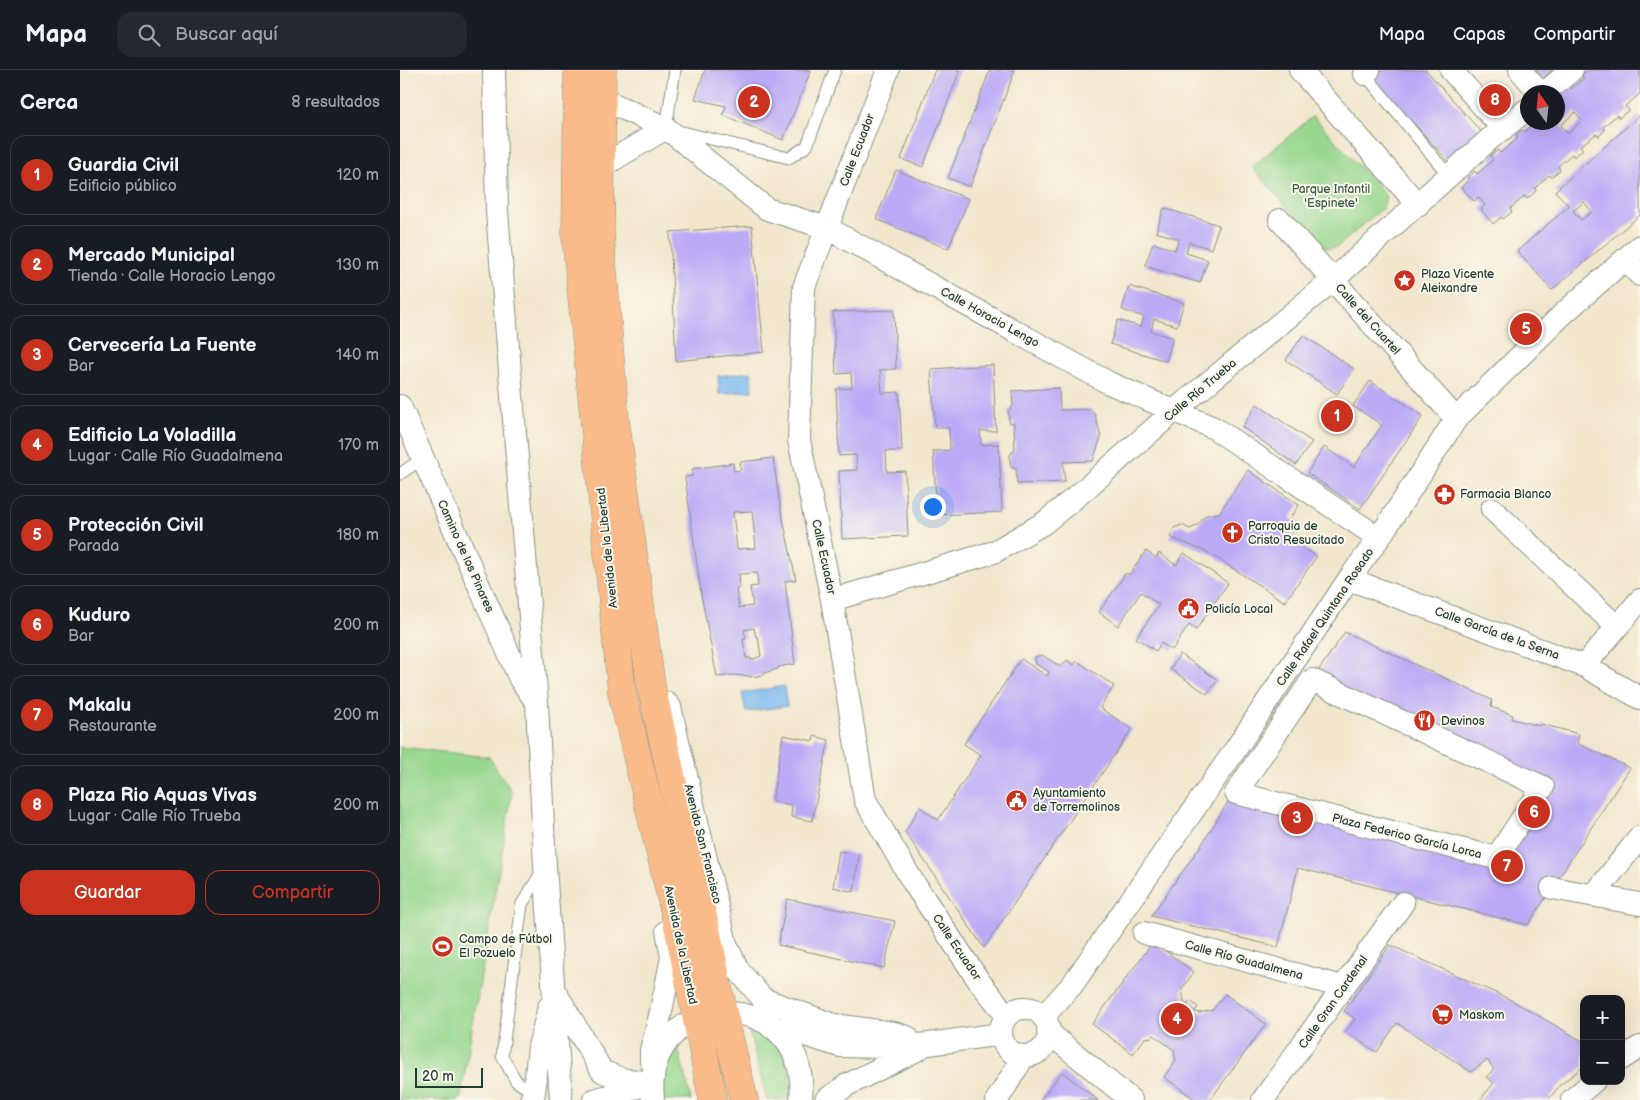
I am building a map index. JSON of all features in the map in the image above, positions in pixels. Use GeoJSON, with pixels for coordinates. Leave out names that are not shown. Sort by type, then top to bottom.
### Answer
{"type":"FeatureCollection","features":[{"type":"Feature","properties":{"kind":"main road","name":"Avenida de la Libertad"},"geometry":{"type":"LineString","coordinates":[[578,70],[576,238],[622,693],[679,930],[710,1015]]}},
{"type":"Feature","properties":{"kind":"main road","name":"Avenida de la Libertad"},"geometry":{"type":"LineString","coordinates":[[602,70],[600,235],[615,420],[650,686],[710,948],[713,1100]]}},
{"type":"Feature","properties":{"kind":"main road"},"geometry":{"type":"LineString","coordinates":[[710,1015],[744,1100]]}},
{"type":"Feature","properties":{"kind":"street"},"geometry":{"type":"LineString","coordinates":[[494,70],[497,212],[537,703],[545,866],[561,1100]]}},
{"type":"Feature","properties":{"kind":"street","name":"Calle Ecuador"},"geometry":{"type":"LineString","coordinates":[[888,70],[804,287],[800,440],[832,600],[865,800],[913,882],[979,982],[1004,1025]]}},
{"type":"Feature","properties":{"kind":"street"},"geometry":{"type":"LineString","coordinates":[[1300,70],[1418,205]]}},
{"type":"Feature","properties":{"kind":"street"},"geometry":{"type":"LineString","coordinates":[[1451,70],[1503,129]]}},
{"type":"Feature","properties":{"kind":"street"},"geometry":{"type":"LineString","coordinates":[[1520,70],[1533,85]]}},
{"type":"Feature","properties":{"kind":"street"},"geometry":{"type":"LineString","coordinates":[[1554,85],[1572,70]]}},
{"type":"Feature","properties":{"kind":"street","name":"Calle Horacio Lengo"},"geometry":{"type":"LineString","coordinates":[[602,99],[666,128],[767,209],[827,228],[1109,383],[1214,428],[1379,538]]}},
{"type":"Feature","properties":{"kind":"street","name":"Calle Río Trueba"},"geometry":{"type":"LineString","coordinates":[[832,600],[994,552],[1044,523],[1174,411],[1333,280],[1520,115]]}},
{"type":"Feature","properties":{"kind":"street"},"geometry":{"type":"LineString","coordinates":[[601,167],[666,128]]}},
{"type":"Feature","properties":{"kind":"street","name":"Calle del Cuartel"},"geometry":{"type":"LineString","coordinates":[[1280,220],[1456,419]]}},
{"type":"Feature","properties":{"kind":"street","name":"Calle Rafael Quintana Rosado"},"geometry":{"type":"LineString","coordinates":[[1046,1025],[1235,750],[1348,579],[1379,538],[1456,419],[1564,313],[1635,260]]}},
{"type":"Feature","properties":{"kind":"street","name":"Camino de los Pinares"},"geometry":{"type":"LineString","coordinates":[[401,411],[520,679],[537,703]]}},
{"type":"Feature","properties":{"kind":"street"},"geometry":{"type":"LineString","coordinates":[[1492,509],[1617,628]]}},
{"type":"Feature","properties":{"kind":"street","name":"Calle García de la Serna"},"geometry":{"type":"LineString","coordinates":[[1348,579],[1584,666],[1640,698]]}},
{"type":"Feature","properties":{"kind":"street"},"geometry":{"type":"LineString","coordinates":[[1584,666],[1640,600]]}},
{"type":"Feature","properties":{"kind":"street","name":"Plaza Federico García Lorca"},"geometry":{"type":"LineString","coordinates":[[1312,680],[1543,787],[1496,858],[1236,793],[1312,680]]}},
{"type":"Feature","properties":{"kind":"street","name":"Avenida San Francisco"},"geometry":{"type":"LineString","coordinates":[[650,686],[670,707],[726,944],[738,970],[763,1000],[772,1026]]}},
{"type":"Feature","properties":{"kind":"street"},"geometry":{"type":"LineString","coordinates":[[1594,895],[1640,837]]}},
{"type":"Feature","properties":{"kind":"street"},"geometry":{"type":"LineString","coordinates":[[652,1092],[651,1050],[672,957],[656,879],[661,857]]}},
{"type":"Feature","properties":{"kind":"street"},"geometry":{"type":"LineString","coordinates":[[1552,888],[1640,904]]}},
{"type":"Feature","properties":{"kind":"street","name":"Calle Gran Cardenal"},"geometry":{"type":"LineString","coordinates":[[1263,1100],[1403,903]]}},
{"type":"Feature","properties":{"kind":"street","name":"Calle Río Guadalmena"},"geometry":{"type":"LineString","coordinates":[[1144,933],[1343,987]]}},
{"type":"Feature","properties":{"kind":"street"},"geometry":{"type":"LineString","coordinates":[[554,989],[602,1071],[652,1092]]}},
{"type":"Feature","properties":{"kind":"street"},"geometry":{"type":"LineString","coordinates":[[533,1096],[539,1047],[554,989]]}},
{"type":"Feature","properties":{"kind":"street"},"geometry":{"type":"LineString","coordinates":[[763,1000],[834,1024],[894,1033],[929,1044]]}},
{"type":"Feature","properties":{"kind":"street"},"geometry":{"type":"LineString","coordinates":[[1046,1025],[1045,1044],[1040,1050],[1032,1054],[1017,1055],[1004,1045],[1004,1025],[1014,1011],[1021,1008],[1037,1012],[1046,1025],[1131,1100]]}},
{"type":"Feature","properties":{"kind":"street"},"geometry":{"type":"LineString","coordinates":[[710,1015],[740,1013],[772,1026],[840,1046],[889,1047],[929,1044],[1004,1025]]}},
{"type":"Feature","properties":{"kind":"street","name":"Avenida de la Libertad"},"geometry":{"type":"LineString","coordinates":[[652,1092],[655,1063],[665,1044],[679,1029],[710,1015]]}},
{"type":"Feature","properties":{"kind":"street"},"geometry":{"type":"LineString","coordinates":[[772,1026],[787,1042],[798,1062],[802,1083],[801,1100]]}},
{"type":"Feature","properties":{"kind":"street"},"geometry":{"type":"LineString","coordinates":[[826,1100],[847,1085],[929,1044]]}},
{"type":"Feature","properties":{"kind":"street"},"geometry":{"type":"LineString","coordinates":[[1625,1056],[1640,1047]]}},
{"type":"Feature","properties":{"kind":"street"},"geometry":{"type":"LineString","coordinates":[[997,1100],[1024,1056]]}},
{"type":"Feature","properties":{"kind":"street"},"geometry":{"type":"LineString","coordinates":[[1572,1100],[1589,1085]]}},
{"type":"Feature","properties":{"kind":"street"},"geometry":{"type":"LineString","coordinates":[[594,1100],[652,1092]]}},
{"type":"Feature","properties":{"kind":"lane"},"geometry":{"type":"LineString","coordinates":[[675,70],[666,128],[789,158],[806,146],[835,70]]}},
{"type":"Feature","properties":{"kind":"lane"},"geometry":{"type":"LineString","coordinates":[[1365,71],[1450,177]]}},
{"type":"Feature","properties":{"kind":"lane"},"geometry":{"type":"LineString","coordinates":[[400,474],[423,458]]}},
{"type":"Feature","properties":{"kind":"lane"},"geometry":{"type":"LineString","coordinates":[[533,1096],[516,1081],[502,1056],[522,904],[545,866]]}},
{"type":"Feature","properties":{"kind":"green space","name":"Parque Infantil 'Espinete'"},"geometry":{"type":"Polygon","coordinates":[[[1313,116],[1386,196],[1383,208],[1337,247],[1321,246],[1252,167],[1313,116]]]}},
{"type":"Feature","properties":{"kind":"green space","name":"Campo de Fútbol El Pozuelo"},"geometry":{"type":"Polygon","coordinates":[[[400,747],[489,757],[512,792],[460,1100],[400,1100],[400,747]]]}},
{"type":"Feature","properties":{"kind":"green space"},"geometry":{"type":"Polygon","coordinates":[[[752,1028],[769,1037],[786,1058],[792,1084],[790,1100],[767,1100],[749,1031],[752,1028]]]}},
{"type":"Feature","properties":{"kind":"green space"},"geometry":{"type":"Polygon","coordinates":[[[678,1048],[691,1100],[663,1100],[664,1069],[678,1048]]]}},
{"type":"Feature","properties":{"kind":"water"},"geometry":{"type":"Polygon","coordinates":[[[751,372],[752,391],[719,394],[718,376],[751,372]]]}},
{"type":"Feature","properties":{"kind":"water"},"geometry":{"type":"Polygon","coordinates":[[[784,686],[787,706],[746,712],[742,693],[784,686]]]}},
{"type":"Feature","properties":{"kind":"building"},"geometry":{"type":"Polygon","coordinates":[[[705,70],[811,70],[783,140],[723,115],[726,106],[695,99],[705,70]]]}},
{"type":"Feature","properties":{"kind":"building"},"geometry":{"type":"Polygon","coordinates":[[[935,70],[960,70],[923,167],[901,159],[935,70]]]}},
{"type":"Feature","properties":{"kind":"building"},"geometry":{"type":"Polygon","coordinates":[[[990,70],[1015,70],[970,187],[948,178],[990,70]]]}},
{"type":"Feature","properties":{"kind":"building"},"geometry":{"type":"Polygon","coordinates":[[[1383,70],[1426,70],[1483,134],[1450,163],[1373,79],[1383,70]]]}},
{"type":"Feature","properties":{"kind":"building"},"geometry":{"type":"Polygon","coordinates":[[[1530,70],[1552,70],[1540,81],[1530,70]]]}},
{"type":"Feature","properties":{"kind":"building"},"geometry":{"type":"Polygon","coordinates":[[[1588,70],[1640,70],[1640,94],[1625,106],[1629,110],[1619,118],[1617,115],[1603,127],[1605,130],[1599,136],[1596,134],[1580,146],[1583,149],[1574,157],[1572,154],[1558,166],[1560,170],[1551,177],[1549,175],[1535,188],[1536,191],[1527,199],[1525,196],[1510,209],[1512,212],[1503,219],[1501,217],[1493,224],[1481,209],[1485,205],[1478,197],[1474,201],[1461,187],[1475,171],[1477,174],[1493,160],[1490,156],[1498,150],[1500,153],[1518,138],[1516,135],[1522,130],[1524,132],[1526,130],[1565,130],[1568,134],[1582,120],[1575,112],[1565,121],[1565,91],[1569,87],[1571,89],[1584,78],[1582,75],[1588,70]]]}},
{"type":"Feature","properties":{"kind":"building"},"geometry":{"type":"Polygon","coordinates":[[[1640,115],[1640,215],[1552,290],[1517,251],[1569,206],[1555,191],[1640,115]],[[1584,202],[1573,211],[1581,220],[1592,212],[1584,202]]]}},
{"type":"Feature","properties":{"kind":"building"},"geometry":{"type":"Polygon","coordinates":[[[896,170],[969,199],[948,249],[876,219],[896,170]]]}},
{"type":"Feature","properties":{"kind":"building"},"geometry":{"type":"Polygon","coordinates":[[[1164,208],[1219,225],[1211,249],[1189,242],[1186,253],[1208,260],[1200,283],[1145,266],[1153,243],[1175,250],[1179,239],[1156,232],[1164,208]]]}},
{"type":"Feature","properties":{"kind":"building"},"geometry":{"type":"Polygon","coordinates":[[[752,226],[764,352],[676,361],[670,232],[752,226]]]}},
{"type":"Feature","properties":{"kind":"building"},"geometry":{"type":"Polygon","coordinates":[[[1129,286],[1184,303],[1177,326],[1154,319],[1151,331],[1173,338],[1166,361],[1110,344],[1118,320],[1141,327],[1144,317],[1122,310],[1129,286]]]}},
{"type":"Feature","properties":{"kind":"building"},"geometry":{"type":"Polygon","coordinates":[[[894,310],[896,369],[880,370],[882,393],[899,392],[902,451],[886,451],[887,472],[905,471],[908,536],[842,539],[839,471],[857,470],[856,455],[839,456],[836,389],[852,388],[851,373],[836,374],[833,312],[894,310]]]}},
{"type":"Feature","properties":{"kind":"building"},"geometry":{"type":"Polygon","coordinates":[[[1303,335],[1354,369],[1337,394],[1286,360],[1303,335]]]}},
{"type":"Feature","properties":{"kind":"building"},"geometry":{"type":"Polygon","coordinates":[[[993,365],[996,431],[980,431],[981,445],[999,444],[1002,512],[937,515],[933,451],[950,450],[949,428],[935,428],[931,369],[993,365]]]}},
{"type":"Feature","properties":{"kind":"building"},"geometry":{"type":"Polygon","coordinates":[[[1370,381],[1423,416],[1360,509],[1307,473],[1324,447],[1354,467],[1382,425],[1353,406],[1370,381]]]}},
{"type":"Feature","properties":{"kind":"building"},"geometry":{"type":"Polygon","coordinates":[[[1059,388],[1060,410],[1090,409],[1095,415],[1101,437],[1093,461],[1063,462],[1065,482],[1017,484],[1016,468],[1012,468],[1010,465],[1010,455],[1015,451],[1014,423],[1010,423],[1008,411],[1013,406],[1012,391],[1059,388]]]}},
{"type":"Feature","properties":{"kind":"building"},"geometry":{"type":"Polygon","coordinates":[[[1257,404],[1312,442],[1296,465],[1242,427],[1257,404]]]}},
{"type":"Feature","properties":{"kind":"building"},"geometry":{"type":"Polygon","coordinates":[[[773,458],[780,505],[796,580],[785,581],[795,664],[778,667],[778,669],[764,673],[764,675],[717,677],[701,594],[685,477],[692,476],[692,469],[733,463],[734,471],[741,470],[740,462],[773,458]],[[752,511],[733,512],[737,549],[756,548],[752,511]],[[757,573],[739,574],[740,588],[736,589],[739,608],[753,606],[750,587],[758,586],[757,573]],[[754,628],[744,630],[746,639],[743,639],[746,658],[751,658],[751,660],[761,656],[758,637],[756,637],[754,628]]]}},
{"type":"Feature","properties":{"kind":"building","name":"Parroquia de Cristo Resucitado"},"geometry":{"type":"Polygon","coordinates":[[[1248,470],[1299,505],[1290,518],[1298,524],[1288,539],[1317,556],[1285,602],[1209,553],[1170,537],[1174,528],[1182,525],[1190,529],[1198,525],[1206,515],[1219,513],[1248,470]]]}},
{"type":"Feature","properties":{"kind":"building"},"geometry":{"type":"Polygon","coordinates":[[[1146,551],[1156,558],[1159,553],[1176,565],[1184,553],[1228,583],[1196,630],[1189,625],[1172,650],[1161,643],[1156,651],[1136,638],[1159,605],[1141,592],[1118,626],[1099,612],[1126,573],[1129,575],[1146,551]]]}},
{"type":"Feature","properties":{"kind":"building"},"geometry":{"type":"Polygon","coordinates":[[[1345,632],[1492,700],[1491,707],[1513,715],[1512,719],[1579,734],[1577,743],[1630,768],[1528,925],[1298,868],[1278,947],[1151,916],[1202,844],[1233,794],[1496,859],[1544,787],[1312,680],[1345,632]]]}},
{"type":"Feature","properties":{"kind":"building"},"geometry":{"type":"Polygon","coordinates":[[[1180,654],[1218,680],[1207,694],[1170,669],[1180,654]]]}},
{"type":"Feature","properties":{"kind":"building","name":"Ayuntamiento de Torremolinos"},"geometry":{"type":"Polygon","coordinates":[[[1042,655],[1061,667],[1067,660],[1074,665],[1077,661],[1114,686],[1100,708],[1132,729],[984,948],[905,832],[920,807],[938,820],[981,755],[964,744],[1021,659],[1047,676],[1049,672],[1036,664],[1035,657],[1042,655]]]}},
{"type":"Feature","properties":{"kind":"building"},"geometry":{"type":"Polygon","coordinates":[[[783,735],[813,741],[814,736],[829,740],[812,821],[791,817],[792,805],[772,801],[783,735]]]}},
{"type":"Feature","properties":{"kind":"building"},"geometry":{"type":"Polygon","coordinates":[[[839,851],[859,855],[854,892],[833,887],[839,851]]]}},
{"type":"Feature","properties":{"kind":"building"},"geometry":{"type":"Polygon","coordinates":[[[787,899],[895,921],[884,968],[778,945],[787,899]]]}},
{"type":"Feature","properties":{"kind":"building"},"geometry":{"type":"Polygon","coordinates":[[[1153,942],[1194,972],[1182,989],[1184,1002],[1187,1005],[1190,1001],[1198,1007],[1195,1011],[1198,1013],[1213,1010],[1225,994],[1266,1024],[1210,1100],[1196,1100],[1164,1077],[1176,1060],[1175,1051],[1154,1035],[1145,1038],[1133,1054],[1092,1024],[1153,942]]]}},
{"type":"Feature","properties":{"kind":"building","name":"Maskom"},"geometry":{"type":"Polygon","coordinates":[[[1390,945],[1513,1001],[1580,1040],[1580,1069],[1560,1085],[1548,1100],[1480,1100],[1494,1083],[1486,1077],[1494,1069],[1487,1060],[1471,1072],[1397,1023],[1377,1052],[1345,1032],[1355,1019],[1344,1011],[1390,945]]]}},
{"type":"Feature","properties":{"kind":"building"},"geometry":{"type":"Polygon","coordinates":[[[1062,1072],[1098,1100],[1040,1100],[1062,1072]]]}},
{"type":"Feature","properties":{"kind":"place","name":"Plaza Rio Aquas Vivas"},"geometry":{"type":"Point","coordinates":[1495,100]}},
{"type":"Feature","properties":{"kind":"place","name":"Mercado Municipal"},"geometry":{"type":"Point","coordinates":[754,102]}},
{"type":"Feature","properties":{"kind":"place","name":"Plaza Vicente Aleixandre"},"geometry":{"type":"Point","coordinates":[1405,281]}},
{"type":"Feature","properties":{"kind":"place","name":"Protección Civil"},"geometry":{"type":"Point","coordinates":[1526,329]}},
{"type":"Feature","properties":{"kind":"place","name":"Guardia Civil"},"geometry":{"type":"Point","coordinates":[1337,416]}},
{"type":"Feature","properties":{"kind":"place","name":"Farmacia Blanco"},"geometry":{"type":"Point","coordinates":[1444,494]}},
{"type":"Feature","properties":{"kind":"place","name":"Parroquia de Cristo Resucitado"},"geometry":{"type":"Point","coordinates":[1232,533]}},
{"type":"Feature","properties":{"kind":"place","name":"Policía Local"},"geometry":{"type":"Point","coordinates":[1189,609]}},
{"type":"Feature","properties":{"kind":"place","name":"Devinos"},"geometry":{"type":"Point","coordinates":[1425,721]}},
{"type":"Feature","properties":{"kind":"place","name":"Ayuntamiento de Torremolinos"},"geometry":{"type":"Point","coordinates":[1017,800]}},
{"type":"Feature","properties":{"kind":"place","name":"Kuduro"},"geometry":{"type":"Point","coordinates":[1534,812]}},
{"type":"Feature","properties":{"kind":"place","name":"Cervecería La Fuente"},"geometry":{"type":"Point","coordinates":[1297,818]}},
{"type":"Feature","properties":{"kind":"place","name":"Makalu"},"geometry":{"type":"Point","coordinates":[1507,866]}},
{"type":"Feature","properties":{"kind":"place","name":"Campo de Fútbol El Pozuelo"},"geometry":{"type":"Point","coordinates":[443,946]}},
{"type":"Feature","properties":{"kind":"place","name":"Maskom"},"geometry":{"type":"Point","coordinates":[1443,1015]}},
{"type":"Feature","properties":{"kind":"place","name":"Edificio La Voladilla"},"geometry":{"type":"Point","coordinates":[1177,1019]}}]}
